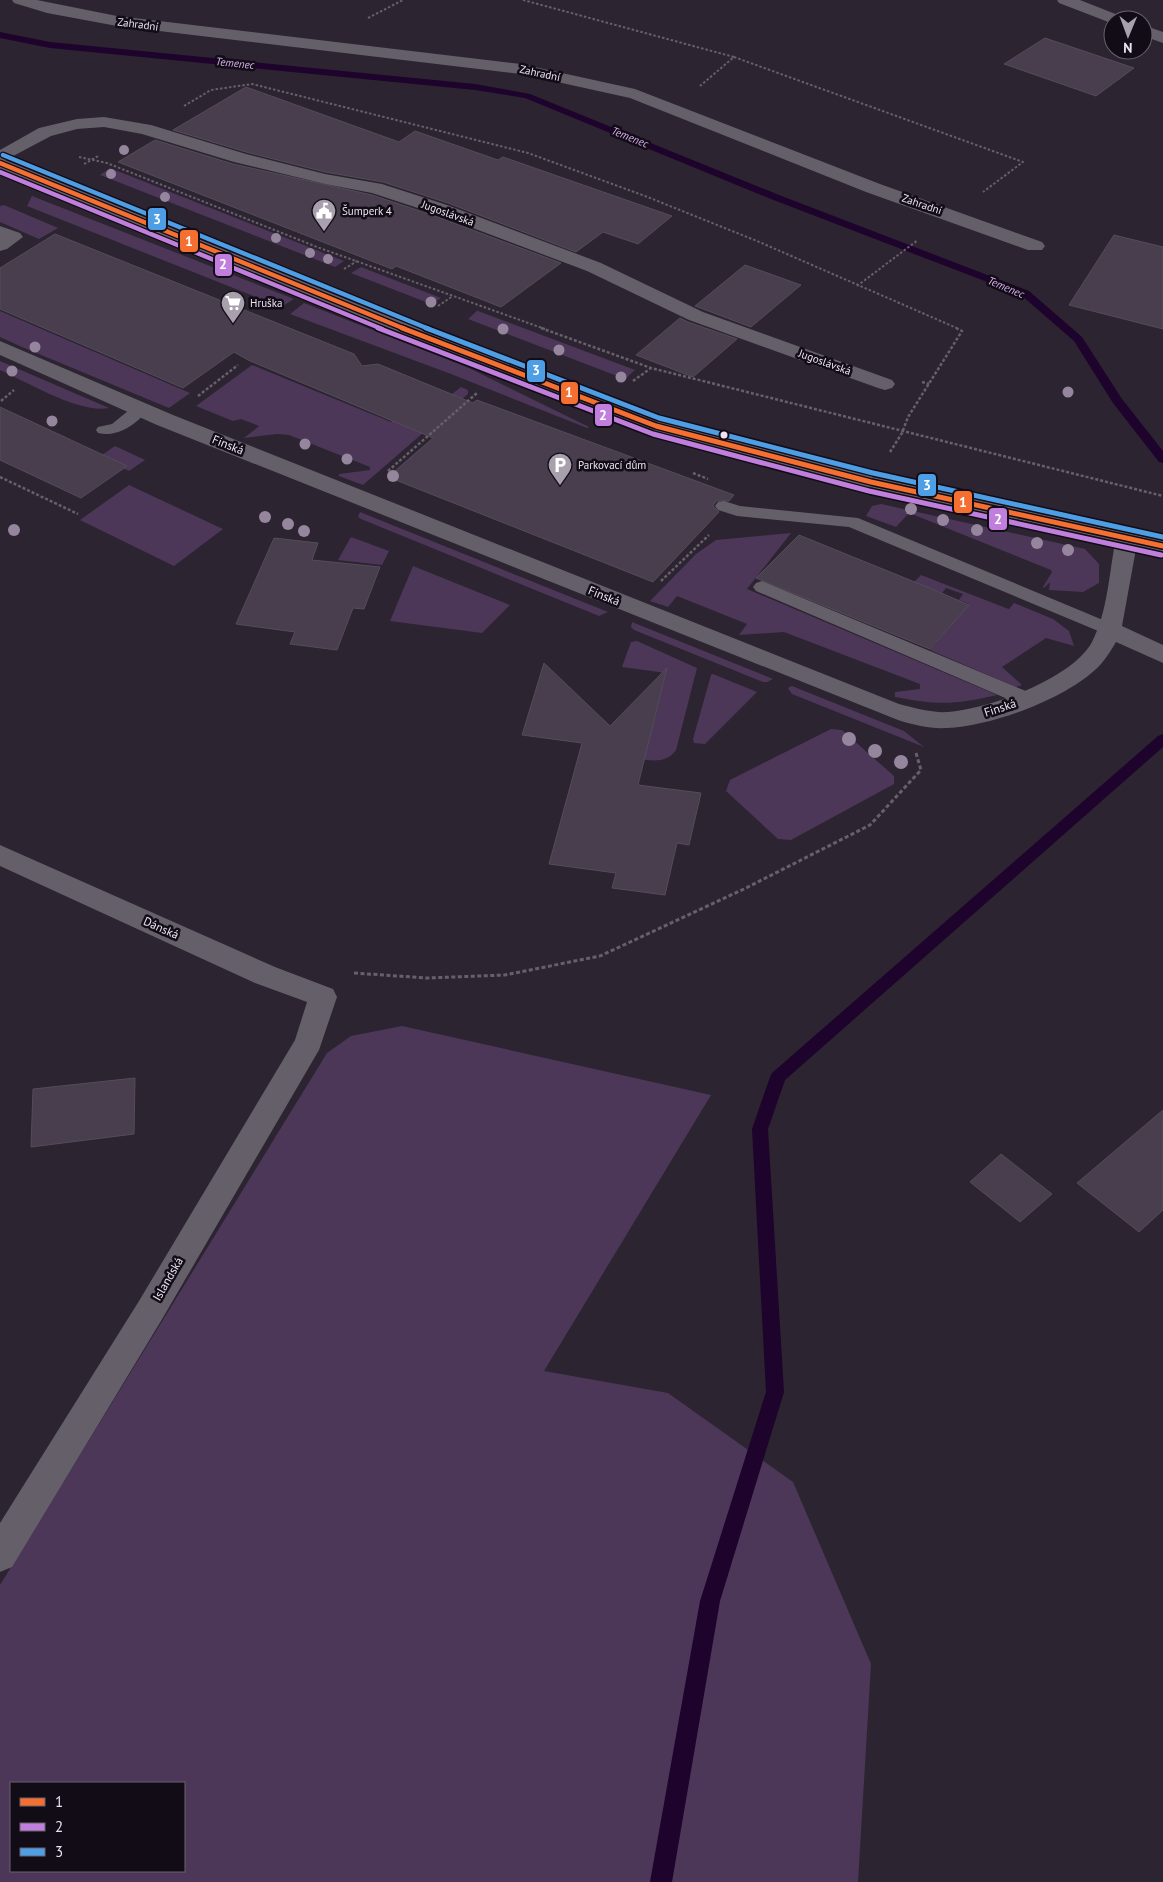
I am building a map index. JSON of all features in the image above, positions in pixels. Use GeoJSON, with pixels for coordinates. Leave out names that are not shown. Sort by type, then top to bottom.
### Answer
{"type":"FeatureCollection","features":[{"type":"Feature","properties":{"kind":"street","name":"Zahradní"},"geometry":{"type":"LineString","coordinates":[[20,0],[47,8],[117,21],[521,69],[635,94],[873,188],[1035,246]]}},
{"type":"Feature","properties":{"kind":"street"},"geometry":{"type":"LineString","coordinates":[[1065,0],[1103,15]]}},
{"type":"Feature","properties":{"kind":"street","name":"Jugoslávská"},"geometry":{"type":"LineString","coordinates":[[0,158],[45,132],[77,124],[104,122],[145,129],[240,158],[325,179],[375,188],[440,209],[594,268],[696,316],[885,384]]}},
{"type":"Feature","properties":{"kind":"street"},"geometry":{"type":"LineString","coordinates":[[0,163],[360,312],[656,426],[871,482],[1163,546]]}},
{"type":"Feature","properties":{"kind":"street"},"geometry":{"type":"LineString","coordinates":[[0,232],[13,237],[0,245]]}},
{"type":"Feature","properties":{"kind":"street","name":"Finská"},"geometry":{"type":"LineString","coordinates":[[0,348],[140,410],[891,710],[919,717],[945,720],[970,718],[1026,699],[1084,667],[1098,652],[1110,629],[1127,538]]}},
{"type":"Feature","properties":{"kind":"street"},"geometry":{"type":"LineString","coordinates":[[1110,629],[1163,655]]}},
{"type":"Feature","properties":{"kind":"street","name":"Dánská"},"geometry":{"type":"LineString","coordinates":[[0,855],[265,975],[323,997]]}},
{"type":"Feature","properties":{"kind":"street","name":"Islandská"},"geometry":{"type":"LineString","coordinates":[[0,1555],[150,1311],[309,1042],[323,997]]}},
{"type":"Feature","properties":{"kind":"lane"},"geometry":{"type":"LineString","coordinates":[[104,430],[118,428],[140,410]]}},
{"type":"Feature","properties":{"kind":"lane"},"geometry":{"type":"LineString","coordinates":[[724,506],[737,511],[852,522],[1110,629]]}},
{"type":"Feature","properties":{"kind":"lane"},"geometry":{"type":"LineString","coordinates":[[762,587],[1026,699]]}},
{"type":"Feature","properties":{"kind":"path"},"geometry":{"type":"LineString","coordinates":[[523,0],[734,57],[1023,162],[980,194]]}},
{"type":"Feature","properties":{"kind":"path"},"geometry":{"type":"LineString","coordinates":[[671,108],[734,57]]}},
{"type":"Feature","properties":{"kind":"path"},"geometry":{"type":"LineString","coordinates":[[180,108],[211,90],[252,84],[528,153],[662,202],[757,241],[962,331],[929,384]]}},
{"type":"Feature","properties":{"kind":"path"},"geometry":{"type":"LineString","coordinates":[[29,140],[90,161],[107,163],[317,247],[651,368],[902,433],[1163,496]]}},
{"type":"Feature","properties":{"kind":"path"},"geometry":{"type":"LineString","coordinates":[[857,286],[922,236]]}},
{"type":"Feature","properties":{"kind":"path"},"geometry":{"type":"LineString","coordinates":[[434,310],[453,296]]}},
{"type":"Feature","properties":{"kind":"path"},"geometry":{"type":"LineString","coordinates":[[195,399],[238,365]]}},
{"type":"Feature","properties":{"kind":"path"},"geometry":{"type":"LineString","coordinates":[[1,401],[15,390]]}},
{"type":"Feature","properties":{"kind":"path"},"geometry":{"type":"LineString","coordinates":[[403,458],[480,391]]}},
{"type":"Feature","properties":{"kind":"path"},"geometry":{"type":"LineString","coordinates":[[890,453],[902,433],[908,417]]}},
{"type":"Feature","properties":{"kind":"path"},"geometry":{"type":"LineString","coordinates":[[0,477],[78,514]]}},
{"type":"Feature","properties":{"kind":"path"},"geometry":{"type":"LineString","coordinates":[[350,973],[427,978],[505,975],[600,956],[744,889],[870,825],[922,770],[916,751]]}},
{"type":"Feature","properties":{"kind":"shaded area"},"geometry":{"type":"Polygon","coordinates":[[[110,168],[344,261],[335,267],[100,175],[110,168]]]}},
{"type":"Feature","properties":{"kind":"shaded area"},"geometry":{"type":"Polygon","coordinates":[[[32,196],[294,299],[281,307],[27,206],[32,196]]]}},
{"type":"Feature","properties":{"kind":"shaded area"},"geometry":{"type":"Polygon","coordinates":[[[4,205],[58,228],[39,239],[0,222],[0,206],[4,205]]]}},
{"type":"Feature","properties":{"kind":"shaded area"},"geometry":{"type":"Polygon","coordinates":[[[361,267],[441,298],[431,304],[351,273],[361,267]]]}},
{"type":"Feature","properties":{"kind":"shaded area"},"geometry":{"type":"Polygon","coordinates":[[[304,303],[469,368],[589,427],[587,428],[451,374],[290,314],[304,303]]]}},
{"type":"Feature","properties":{"kind":"shaded area"},"geometry":{"type":"Polygon","coordinates":[[[478,310],[635,370],[625,379],[468,319],[478,310]]]}},
{"type":"Feature","properties":{"kind":"shaded area"},"geometry":{"type":"Polygon","coordinates":[[[0,311],[190,393],[169,408],[22,347],[0,337],[0,311]]]}},
{"type":"Feature","properties":{"kind":"shaded area"},"geometry":{"type":"Polygon","coordinates":[[[0,361],[109,408],[97,409],[54,396],[0,370],[0,361]]]}},
{"type":"Feature","properties":{"kind":"shaded area"},"geometry":{"type":"Polygon","coordinates":[[[252,365],[391,422],[435,388],[452,394],[461,387],[468,390],[468,394],[363,485],[339,476],[339,474],[370,470],[370,467],[289,435],[277,434],[244,438],[259,426],[241,419],[233,421],[196,406],[252,365]]]}},
{"type":"Feature","properties":{"kind":"shaded area"},"geometry":{"type":"Polygon","coordinates":[[[115,446],[145,460],[129,471],[99,457],[115,446]]]}},
{"type":"Feature","properties":{"kind":"shaded area"},"geometry":{"type":"Polygon","coordinates":[[[129,485],[223,529],[174,566],[80,520],[129,485]]]}},
{"type":"Feature","properties":{"kind":"shaded area"},"geometry":{"type":"Polygon","coordinates":[[[881,504],[1085,549],[1099,564],[1099,583],[1083,592],[1049,590],[1050,582],[1043,587],[1052,572],[1051,570],[912,514],[908,514],[896,527],[866,516],[872,506],[881,504]]]}},
{"type":"Feature","properties":{"kind":"shaded area"},"geometry":{"type":"Polygon","coordinates":[[[360,512],[608,612],[599,616],[361,519],[358,517],[360,512]]]}},
{"type":"Feature","properties":{"kind":"shaded area"},"geometry":{"type":"Polygon","coordinates":[[[791,533],[747,589],[997,695],[969,701],[946,703],[895,697],[895,692],[920,689],[920,684],[784,632],[739,635],[747,624],[677,596],[668,607],[650,601],[696,554],[716,540],[791,533]]]}},
{"type":"Feature","properties":{"kind":"shaded area"},"geometry":{"type":"Polygon","coordinates":[[[351,537],[389,551],[382,565],[338,560],[351,537]]]}},
{"type":"Feature","properties":{"kind":"shaded area"},"geometry":{"type":"Polygon","coordinates":[[[413,566],[510,605],[482,633],[390,621],[413,566]]]}},
{"type":"Feature","properties":{"kind":"shaded area"},"geometry":{"type":"Polygon","coordinates":[[[921,575],[1011,610],[1009,609],[1014,603],[1053,619],[1069,631],[1074,646],[1046,638],[1002,667],[1022,685],[1016,687],[930,650],[969,604],[959,600],[963,594],[946,588],[942,593],[914,582],[921,575]]]}},
{"type":"Feature","properties":{"kind":"shaded area"},"geometry":{"type":"Polygon","coordinates":[[[632,622],[773,679],[763,682],[634,630],[631,627],[632,622]]]}},
{"type":"Feature","properties":{"kind":"shaded area"},"geometry":{"type":"Polygon","coordinates":[[[637,641],[697,668],[676,750],[672,755],[662,760],[633,758],[655,718],[666,673],[622,667],[631,642],[637,641]]]}},
{"type":"Feature","properties":{"kind":"shaded area"},"geometry":{"type":"Polygon","coordinates":[[[713,674],[757,692],[705,744],[694,743],[693,739],[711,675],[713,674]]]}},
{"type":"Feature","properties":{"kind":"shaded area"},"geometry":{"type":"Polygon","coordinates":[[[792,686],[904,731],[924,747],[792,694],[788,688],[792,686]]]}},
{"type":"Feature","properties":{"kind":"shaded area"},"geometry":{"type":"Polygon","coordinates":[[[831,729],[842,730],[894,776],[894,784],[791,840],[778,839],[726,791],[730,780],[831,729]]]}},
{"type":"Feature","properties":{"kind":"shaded area"},"geometry":{"type":"Polygon","coordinates":[[[402,1026],[711,1095],[544,1371],[668,1393],[793,1482],[871,1664],[858,1882],[0,1882],[0,1585],[327,1053],[351,1036],[402,1026]]]}},
{"type":"Feature","properties":{"kind":"building"},"geometry":{"type":"Polygon","coordinates":[[[1045,38],[1103,58],[1103,60],[1110,60],[1134,68],[1096,96],[1004,64],[1045,38]]]}},
{"type":"Feature","properties":{"kind":"building"},"geometry":{"type":"Polygon","coordinates":[[[246,87],[399,142],[415,131],[498,160],[503,157],[672,216],[638,244],[603,232],[576,252],[448,203],[383,182],[325,172],[246,152],[173,130],[246,87]]]}},
{"type":"Feature","properties":{"kind":"building"},"geometry":{"type":"Polygon","coordinates":[[[155,140],[233,164],[372,195],[561,263],[501,307],[396,266],[392,269],[118,162],[155,140]]]}},
{"type":"Feature","properties":{"kind":"building"},"geometry":{"type":"Polygon","coordinates":[[[55,234],[354,354],[362,366],[378,364],[473,403],[477,400],[734,495],[729,501],[716,501],[713,506],[719,512],[653,582],[388,477],[433,438],[248,360],[234,352],[183,388],[0,309],[0,268],[55,234]]]}},
{"type":"Feature","properties":{"kind":"building"},"geometry":{"type":"Polygon","coordinates":[[[1114,235],[1163,247],[1163,329],[1069,305],[1114,235]]]}},
{"type":"Feature","properties":{"kind":"building"},"geometry":{"type":"Polygon","coordinates":[[[745,265],[801,285],[751,327],[695,306],[745,265]]]}},
{"type":"Feature","properties":{"kind":"building"},"geometry":{"type":"Polygon","coordinates":[[[680,318],[737,339],[693,377],[636,355],[680,318]]]}},
{"type":"Feature","properties":{"kind":"building"},"geometry":{"type":"Polygon","coordinates":[[[0,407],[127,466],[81,498],[0,460],[0,407]]]}},
{"type":"Feature","properties":{"kind":"building"},"geometry":{"type":"Polygon","coordinates":[[[799,535],[969,605],[930,649],[756,578],[799,535]]]}},
{"type":"Feature","properties":{"kind":"building"},"geometry":{"type":"Polygon","coordinates":[[[274,538],[318,543],[312,560],[380,567],[364,609],[353,608],[337,650],[290,644],[295,632],[236,624],[274,538]]]}},
{"type":"Feature","properties":{"kind":"building"},"geometry":{"type":"Polygon","coordinates":[[[544,663],[610,726],[667,668],[638,785],[701,793],[689,845],[677,843],[665,895],[612,888],[616,873],[549,864],[582,743],[522,735],[544,663]]]}},
{"type":"Feature","properties":{"kind":"building"},"geometry":{"type":"Polygon","coordinates":[[[135,1078],[134,1134],[31,1147],[33,1089],[135,1078]]]}},
{"type":"Feature","properties":{"kind":"building"},"geometry":{"type":"Polygon","coordinates":[[[1163,1110],[1163,1210],[1139,1232],[1077,1183],[1163,1110]]]}},
{"type":"Feature","properties":{"kind":"building"},"geometry":{"type":"Polygon","coordinates":[[[1001,1154],[1052,1194],[1020,1222],[970,1182],[1001,1154]]]}},
{"type":"Feature","properties":{"kind":"waterway","name":"Temenec"},"geometry":{"type":"LineString","coordinates":[[0,35],[50,45],[475,87],[527,96],[775,197],[1025,293],[1078,339],[1117,401],[1163,459]]}},
{"type":"Feature","properties":{"kind":"waterway"},"geometry":{"type":"LineString","coordinates":[[661,1882],[710,1601],[775,1392],[760,1129],[778,1077],[1163,739]]}},
{"type":"Feature","properties":{"kind":"transit line","name":"3"},"geometry":{"type":"LineString","coordinates":[[3,155],[363,304],[659,418],[873,473],[1163,537]]}},
{"type":"Feature","properties":{"kind":"transit line","name":"1"},"geometry":{"type":"LineString","coordinates":[[0,163],[360,312],[656,426],[871,482],[1163,546]]}},
{"type":"Feature","properties":{"kind":"transit line","name":"2"},"geometry":{"type":"LineString","coordinates":[[0,172],[357,320],[653,434],[869,491],[1161,555]]}},
{"type":"Feature","properties":{"kind":"place","name":"Šumperk 4"},"geometry":{"type":"Point","coordinates":[324,232]}},
{"type":"Feature","properties":{"kind":"place","name":"Hruška"},"geometry":{"type":"Point","coordinates":[233,324]}},
{"type":"Feature","properties":{"kind":"place","name":"Parkovací dům"},"geometry":{"type":"Point","coordinates":[560,486]}}]}
